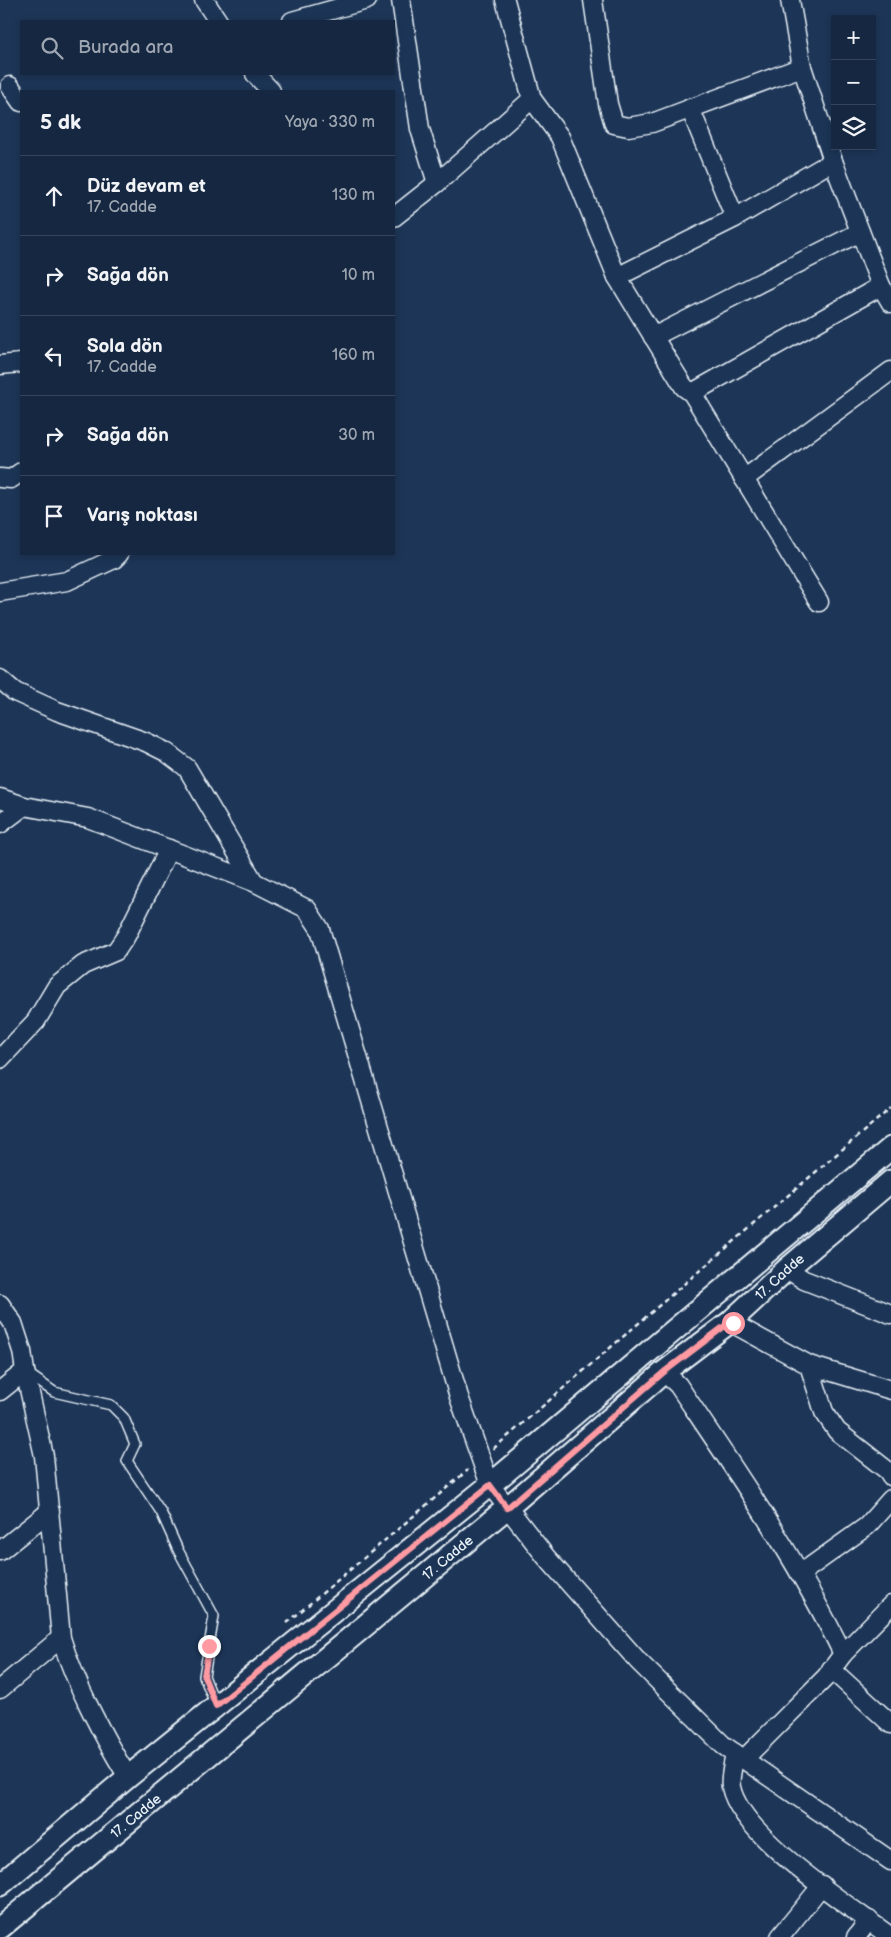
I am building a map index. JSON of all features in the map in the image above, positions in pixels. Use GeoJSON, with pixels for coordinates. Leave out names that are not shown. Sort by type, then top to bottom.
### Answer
{"type":"FeatureCollection","features":[{"type":"Feature","properties":{"kind":"street"},"geometry":{"type":"LineString","coordinates":[[204,0],[217,20]]}},
{"type":"Feature","properties":{"kind":"street"},"geometry":{"type":"LineString","coordinates":[[296,20],[368,0]]}},
{"type":"Feature","properties":{"kind":"street"},"geometry":{"type":"LineString","coordinates":[[401,0],[420,129],[437,183]]}},
{"type":"Feature","properties":{"kind":"street"},"geometry":{"type":"LineString","coordinates":[[505,0],[532,99],[560,137],[617,277],[684,387],[692,393],[819,602]]}},
{"type":"Feature","properties":{"kind":"street"},"geometry":{"type":"LineString","coordinates":[[593,0],[608,104],[614,124],[628,127],[652,122],[802,67]]}},
{"type":"Feature","properties":{"kind":"street"},"geometry":{"type":"LineString","coordinates":[[790,0],[802,67],[833,160],[860,232],[881,286],[891,304]]}},
{"type":"Feature","properties":{"kind":"street"},"geometry":{"type":"LineString","coordinates":[[256,75],[270,90]]}},
{"type":"Feature","properties":{"kind":"street"},"geometry":{"type":"LineString","coordinates":[[10,86],[20,101]]}},
{"type":"Feature","properties":{"kind":"street"},"geometry":{"type":"LineString","coordinates":[[395,217],[437,183],[532,99]]}},
{"type":"Feature","properties":{"kind":"street"},"geometry":{"type":"LineString","coordinates":[[690,108],[735,218]]}},
{"type":"Feature","properties":{"kind":"street"},"geometry":{"type":"LineString","coordinates":[[617,277],[735,218],[833,160]]}},
{"type":"Feature","properties":{"kind":"street"},"geometry":{"type":"LineString","coordinates":[[653,337],[860,232]]}},
{"type":"Feature","properties":{"kind":"street"},"geometry":{"type":"LineString","coordinates":[[692,393],[881,286]]}},
{"type":"Feature","properties":{"kind":"street"},"geometry":{"type":"LineString","coordinates":[[0,364],[20,363]]}},
{"type":"Feature","properties":{"kind":"street"},"geometry":{"type":"LineString","coordinates":[[744,479],[891,371]]}},
{"type":"Feature","properties":{"kind":"street"},"geometry":{"type":"LineString","coordinates":[[0,478],[11,480],[20,473]]}},
{"type":"Feature","properties":{"kind":"street"},"geometry":{"type":"LineString","coordinates":[[0,592],[67,581],[114,559],[118,555]]}},
{"type":"Feature","properties":{"kind":"street"},"geometry":{"type":"LineString","coordinates":[[0,679],[15,692],[57,711],[146,742],[166,752],[187,768],[254,882]]}},
{"type":"Feature","properties":{"kind":"street"},"geometry":{"type":"LineString","coordinates":[[0,798],[24,806],[88,818],[254,882],[307,909],[320,929],[456,1388],[490,1485],[546,1557],[639,1662],[723,1745],[891,1861]]}},
{"type":"Feature","properties":{"kind":"street"},"geometry":{"type":"LineString","coordinates":[[0,824],[24,806]]}},
{"type":"Feature","properties":{"kind":"street"},"geometry":{"type":"LineString","coordinates":[[0,1059],[36,1021],[57,986],[83,965],[116,951],[126,936],[169,849]]}},
{"type":"Feature","properties":{"kind":"street","name":"17. Cadde"},"geometry":{"type":"LineString","coordinates":[[0,1885],[128,1777],[490,1485],[891,1148]]}},
{"type":"Feature","properties":{"kind":"street","name":"17. Cadde"},"geometry":{"type":"LineString","coordinates":[[0,1928],[507,1508],[664,1372],[730,1322],[787,1269],[891,1180]]}},
{"type":"Feature","properties":{"kind":"street"},"geometry":{"type":"LineString","coordinates":[[787,1269],[804,1280],[891,1314]]}},
{"type":"Feature","properties":{"kind":"street"},"geometry":{"type":"LineString","coordinates":[[0,1304],[13,1323],[22,1350],[44,1456],[61,1638],[69,1662],[114,1755],[128,1777]]}},
{"type":"Feature","properties":{"kind":"street"},"geometry":{"type":"LineString","coordinates":[[730,1322],[809,1364],[891,1390]]}},
{"type":"Feature","properties":{"kind":"street"},"geometry":{"type":"LineString","coordinates":[[809,1364],[824,1412],[837,1431],[888,1471],[891,1476]]}},
{"type":"Feature","properties":{"kind":"street"},"geometry":{"type":"LineString","coordinates":[[0,1391],[25,1371]]}},
{"type":"Feature","properties":{"kind":"street"},"geometry":{"type":"LineString","coordinates":[[664,1372],[678,1385],[763,1511],[819,1605],[843,1654]]}},
{"type":"Feature","properties":{"kind":"street"},"geometry":{"type":"LineString","coordinates":[[800,1574],[867,1526],[891,1499]]}},
{"type":"Feature","properties":{"kind":"street"},"geometry":{"type":"LineString","coordinates":[[0,1551],[50,1511]]}},
{"type":"Feature","properties":{"kind":"street"},"geometry":{"type":"LineString","coordinates":[[891,1605],[843,1654],[831,1669],[740,1756],[731,1786],[740,1810],[780,1854],[891,1937]]}},
{"type":"Feature","properties":{"kind":"street"},"geometry":{"type":"LineString","coordinates":[[0,1689],[61,1638]]}},
{"type":"Feature","properties":{"kind":"street"},"geometry":{"type":"LineString","coordinates":[[831,1669],[891,1724]]}},
{"type":"Feature","properties":{"kind":"street"},"geometry":{"type":"LineString","coordinates":[[780,1937],[822,1886]]}},
{"type":"Feature","properties":{"kind":"street"},"geometry":{"type":"LineString","coordinates":[[856,1937],[869,1920]]}},
{"type":"Feature","properties":{"kind":"lane"},"geometry":{"type":"LineString","coordinates":[[25,1371],[54,1392],[111,1405],[124,1418],[135,1444],[127,1461],[161,1512],[178,1550],[214,1616],[204,1676],[216,1706]]}},
{"type":"Feature","properties":{"kind":"path"},"geometry":{"type":"LineString","coordinates":[[284,1626],[891,1108]]}},
{"type":"Feature","properties":{"kind":"route"},"geometry":{"type":"LineString","coordinates":[[209,1646],[204,1676],[216,1706],[490,1485],[507,1508],[664,1372],[730,1322],[733,1323]]}}]}
